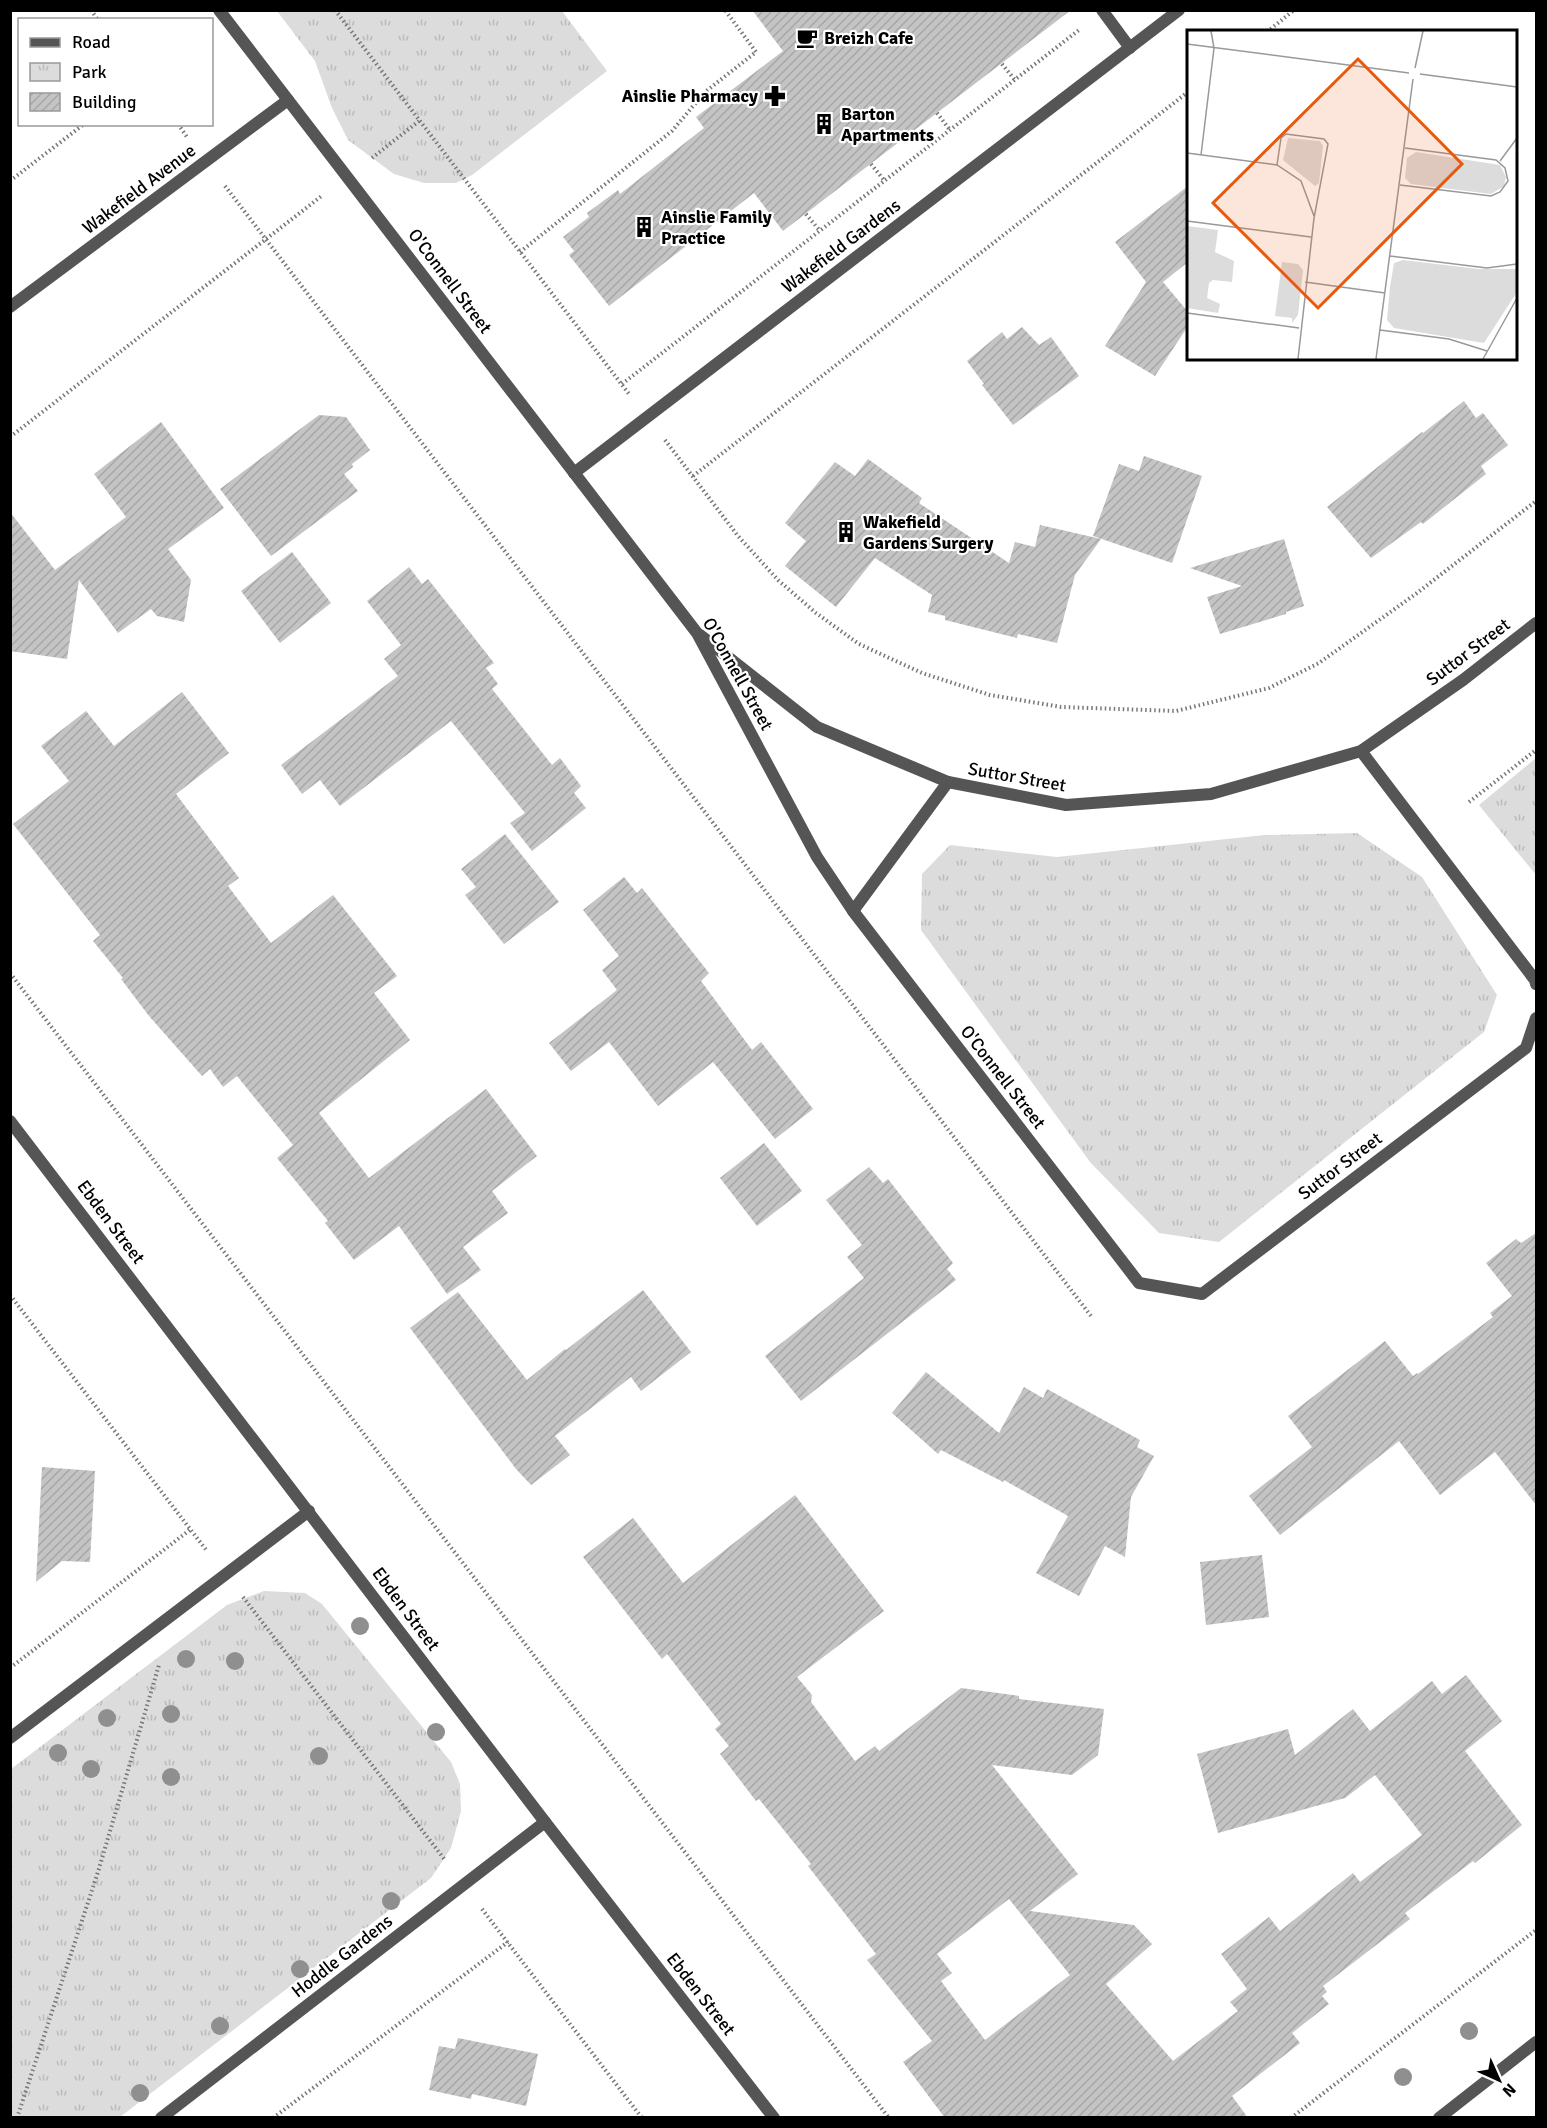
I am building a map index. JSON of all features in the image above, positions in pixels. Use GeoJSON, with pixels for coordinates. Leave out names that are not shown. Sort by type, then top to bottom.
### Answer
{"type":"FeatureCollection","features":[{"type":"Feature","properties":{"kind":"street","name":"O'Connell Street"},"geometry":{"type":"LineString","coordinates":[[219,10],[697,633],[817,857],[853,911],[1139,1283]]}},
{"type":"Feature","properties":{"kind":"street","name":"Wakefield Gardens"},"geometry":{"type":"LineString","coordinates":[[574,473],[1179,10]]}},
{"type":"Feature","properties":{"kind":"street"},"geometry":{"type":"LineString","coordinates":[[1102,11],[1130,48]]}},
{"type":"Feature","properties":{"kind":"street","name":"Wakefield Avenue"},"geometry":{"type":"LineString","coordinates":[[10,308],[288,100]]}},
{"type":"Feature","properties":{"kind":"street","name":"Suttor Street"},"geometry":{"type":"LineString","coordinates":[[697,633],[817,728],[948,782],[1066,805],[1211,794],[1361,751],[1463,680],[1536,623]]}},
{"type":"Feature","properties":{"kind":"street"},"geometry":{"type":"LineString","coordinates":[[1361,751],[1536,984]]}},
{"type":"Feature","properties":{"kind":"street","name":"Suttor Street"},"geometry":{"type":"LineString","coordinates":[[853,911],[948,782]]}},
{"type":"Feature","properties":{"kind":"street","name":"Suttor Street"},"geometry":{"type":"LineString","coordinates":[[1139,1283],[1202,1294],[1526,1048],[1536,1018]]}},
{"type":"Feature","properties":{"kind":"street","name":"Ebden Street"},"geometry":{"type":"LineString","coordinates":[[10,1120],[545,1822],[774,2118]]}},
{"type":"Feature","properties":{"kind":"street"},"geometry":{"type":"LineString","coordinates":[[10,1738],[309,1511]]}},
{"type":"Feature","properties":{"kind":"street","name":"Hoddle Gardens"},"geometry":{"type":"LineString","coordinates":[[161,2118],[545,1822]]}},
{"type":"Feature","properties":{"kind":"street"},"geometry":{"type":"LineString","coordinates":[[1439,2118],[1536,2042]]}},
{"type":"Feature","properties":{"kind":"path"},"geometry":{"type":"LineString","coordinates":[[335,10],[622,384],[1102,11]]}},
{"type":"Feature","properties":{"kind":"path"},"geometry":{"type":"LineString","coordinates":[[520,252],[672,131],[705,92],[756,52],[725,10]]}},
{"type":"Feature","properties":{"kind":"path"},"geometry":{"type":"LineString","coordinates":[[1269,30],[1294,10]]}},
{"type":"Feature","properties":{"kind":"path"},"geometry":{"type":"LineString","coordinates":[[1002,64],[1015,80]]}},
{"type":"Feature","properties":{"kind":"path"},"geometry":{"type":"LineString","coordinates":[[1187,93],[693,476],[738,536],[778,580],[816,613],[859,644],[922,673],[990,695],[1061,707],[1176,711],[1269,688],[1319,663],[1417,593],[1536,501]]}},
{"type":"Feature","properties":{"kind":"path"},"geometry":{"type":"LineString","coordinates":[[937,113],[950,130]]}},
{"type":"Feature","properties":{"kind":"path"},"geometry":{"type":"LineString","coordinates":[[10,181],[81,126]]}},
{"type":"Feature","properties":{"kind":"path"},"geometry":{"type":"LineString","coordinates":[[871,164],[884,180]]}},
{"type":"Feature","properties":{"kind":"path"},"geometry":{"type":"LineString","coordinates":[[806,214],[820,231]]}},
{"type":"Feature","properties":{"kind":"path"},"geometry":{"type":"LineString","coordinates":[[10,437],[267,240],[1091,1316]]}},
{"type":"Feature","properties":{"kind":"path"},"geometry":{"type":"LineString","coordinates":[[1469,802],[1536,750]]}},
{"type":"Feature","properties":{"kind":"path"},"geometry":{"type":"LineString","coordinates":[[10,973],[889,2118]]}},
{"type":"Feature","properties":{"kind":"path"},"geometry":{"type":"LineString","coordinates":[[10,1295],[642,2118]]}},
{"type":"Feature","properties":{"kind":"path"},"geometry":{"type":"LineString","coordinates":[[10,1668],[191,1529]]}},
{"type":"Feature","properties":{"kind":"path"},"geometry":{"type":"LineString","coordinates":[[17,2118],[98,1872],[172,1615]]}},
{"type":"Feature","properties":{"kind":"path"},"geometry":{"type":"LineString","coordinates":[[1291,2118],[1536,1930]]}},
{"type":"Feature","properties":{"kind":"path"},"geometry":{"type":"LineString","coordinates":[[273,2118],[508,1942]]}},
{"type":"Feature","properties":{"kind":"green space"},"geometry":{"type":"Polygon","coordinates":[[[277,11],[562,11],[607,71],[472,175],[456,183],[424,183],[394,174],[348,140],[332,108],[315,61],[277,11]]]}},
{"type":"Feature","properties":{"kind":"green space"},"geometry":{"type":"Polygon","coordinates":[[[1536,758],[1536,875],[1479,805],[1536,758]]]}},
{"type":"Feature","properties":{"kind":"green space"},"geometry":{"type":"Polygon","coordinates":[[[1357,833],[1422,877],[1497,995],[1484,1032],[1219,1242],[1159,1233],[1090,1162],[921,930],[922,874],[950,845],[1057,857],[1265,835],[1357,833]]]}},
{"type":"Feature","properties":{"kind":"green space"},"geometry":{"type":"Polygon","coordinates":[[[264,1591],[305,1593],[322,1604],[451,1762],[460,1784],[461,1811],[451,1848],[431,1878],[120,2117],[11,2117],[11,1769],[227,1605],[264,1591]]]}},
{"type":"Feature","properties":{"kind":"building","name":"Barton Apartments"},"geometry":{"type":"Polygon","coordinates":[[[752,10],[1071,10],[783,231],[754,193],[609,306],[569,255],[574,251],[563,237],[589,217],[587,213],[618,190],[620,194],[704,128],[696,117],[783,51],[752,10]]]}},
{"type":"Feature","properties":{"kind":"building"},"geometry":{"type":"Polygon","coordinates":[[[1187,187],[1187,263],[1163,282],[1187,311],[1187,328],[1155,376],[1105,346],[1146,282],[1115,242],[1187,187]]]}},
{"type":"Feature","properties":{"kind":"building"},"geometry":{"type":"Polygon","coordinates":[[[1022,327],[1039,345],[1051,337],[1079,376],[1013,425],[982,385],[984,384],[967,361],[1002,332],[1007,339],[1022,327]]]}},
{"type":"Feature","properties":{"kind":"building"},"geometry":{"type":"Polygon","coordinates":[[[1464,401],[1476,418],[1483,413],[1508,445],[1481,466],[1486,474],[1423,524],[1421,522],[1371,558],[1327,507],[1464,401]]]}},
{"type":"Feature","properties":{"kind":"building"},"geometry":{"type":"Polygon","coordinates":[[[319,415],[346,417],[370,450],[352,464],[353,467],[344,474],[358,491],[271,556],[220,489],[319,415]]]}},
{"type":"Feature","properties":{"kind":"building"},"geometry":{"type":"Polygon","coordinates":[[[161,422],[224,508],[168,549],[191,580],[184,622],[157,616],[151,609],[118,633],[79,580],[67,659],[10,651],[10,512],[55,570],[126,517],[94,474],[161,422]]]}},
{"type":"Feature","properties":{"kind":"building"},"geometry":{"type":"Polygon","coordinates":[[[1144,456],[1202,476],[1172,563],[1093,536],[1119,464],[1139,471],[1144,456]]]}},
{"type":"Feature","properties":{"kind":"building"},"geometry":{"type":"Polygon","coordinates":[[[868,459],[922,498],[919,503],[1009,563],[1015,542],[1035,547],[1040,525],[1101,539],[1075,575],[1057,643],[1018,634],[1017,638],[945,620],[945,616],[928,612],[932,595],[875,558],[836,607],[785,566],[806,541],[785,523],[835,462],[855,476],[868,459]]]}},
{"type":"Feature","properties":{"kind":"building"},"geometry":{"type":"Polygon","coordinates":[[[1284,539],[1304,606],[1286,612],[1286,614],[1220,634],[1207,597],[1242,586],[1190,568],[1284,539]]]}},
{"type":"Feature","properties":{"kind":"building"},"geometry":{"type":"Polygon","coordinates":[[[292,552],[331,603],[280,643],[241,591],[292,552]]]}},
{"type":"Feature","properties":{"kind":"building"},"geometry":{"type":"Polygon","coordinates":[[[409,567],[422,584],[428,579],[494,663],[486,668],[498,684],[492,689],[552,765],[560,758],[581,786],[574,793],[586,808],[532,851],[510,823],[525,813],[451,721],[340,806],[320,780],[302,794],[281,765],[398,676],[384,659],[401,645],[367,601],[409,567]]]}},
{"type":"Feature","properties":{"kind":"building"},"geometry":{"type":"Polygon","coordinates":[[[182,692],[229,753],[176,794],[239,878],[228,886],[271,943],[333,895],[397,976],[374,993],[410,1040],[319,1113],[369,1178],[486,1089],[537,1156],[492,1191],[508,1213],[463,1247],[481,1270],[447,1294],[399,1226],[354,1260],[325,1223],[328,1221],[277,1158],[293,1145],[237,1076],[223,1087],[210,1069],[202,1076],[149,1016],[121,979],[123,978],[93,941],[100,935],[13,824],[69,781],[41,746],[86,711],[114,746],[182,692]]]}},
{"type":"Feature","properties":{"kind":"building"},"geometry":{"type":"Polygon","coordinates":[[[505,834],[559,902],[504,944],[465,895],[476,887],[461,869],[505,834]]]}},
{"type":"Feature","properties":{"kind":"building"},"geometry":{"type":"Polygon","coordinates":[[[624,877],[637,893],[642,888],[709,973],[701,981],[752,1050],[761,1042],[813,1109],[775,1139],[713,1062],[658,1106],[609,1042],[571,1071],[549,1043],[617,990],[602,970],[619,956],[583,910],[624,877]]]}},
{"type":"Feature","properties":{"kind":"building"},"geometry":{"type":"Polygon","coordinates":[[[764,1143],[802,1191],[757,1226],[720,1178],[764,1143]]]}},
{"type":"Feature","properties":{"kind":"building"},"geometry":{"type":"Polygon","coordinates":[[[869,1167],[883,1183],[888,1179],[953,1263],[947,1269],[956,1280],[801,1401],[765,1356],[864,1278],[847,1257],[862,1245],[826,1200],[869,1167]]]}},
{"type":"Feature","properties":{"kind":"building"},"geometry":{"type":"Polygon","coordinates":[[[1536,1233],[1536,1505],[1495,1452],[1440,1495],[1399,1441],[1280,1535],[1249,1496],[1312,1447],[1288,1416],[1385,1341],[1413,1376],[1418,1374],[1493,1317],[1490,1313],[1512,1296],[1486,1263],[1516,1239],[1521,1243],[1536,1233]]]}},
{"type":"Feature","properties":{"kind":"building"},"geometry":{"type":"Polygon","coordinates":[[[643,1290],[691,1352],[641,1391],[631,1377],[555,1436],[570,1455],[531,1485],[516,1469],[410,1328],[458,1292],[527,1380],[643,1290]]]}},
{"type":"Feature","properties":{"kind":"building"},"geometry":{"type":"Polygon","coordinates":[[[926,1372],[999,1433],[1024,1387],[1043,1398],[1047,1389],[1140,1440],[1137,1447],[1154,1456],[1131,1497],[1125,1557],[1105,1546],[1079,1596],[1036,1573],[1068,1516],[1004,1480],[1003,1482],[941,1450],[938,1454],[892,1413],[926,1372]]]}},
{"type":"Feature","properties":{"kind":"building"},"geometry":{"type":"Polygon","coordinates":[[[42,1467],[95,1471],[90,1562],[62,1561],[36,1582],[42,1467]]]}},
{"type":"Feature","properties":{"kind":"building"},"geometry":{"type":"Polygon","coordinates":[[[795,1495],[884,1611],[797,1677],[812,1695],[811,1702],[855,1761],[875,1746],[879,1751],[961,1688],[1019,1696],[1019,1699],[1104,1709],[1098,1755],[1072,1775],[992,1765],[1078,1874],[1030,1911],[1134,1925],[1152,1944],[1106,1984],[1173,2061],[1238,2011],[1230,2002],[1247,1989],[1221,1954],[1269,1917],[1280,1931],[1353,1873],[1360,1882],[1422,1835],[1375,1775],[1345,1798],[1218,1833],[1197,1754],[1288,1729],[1295,1755],[1353,1709],[1370,1731],[1432,1681],[1442,1694],[1466,1675],[1502,1721],[1465,1751],[1522,1825],[1475,1863],[1473,1861],[1405,1913],[1410,1919],[1323,1986],[1327,1992],[1322,1996],[1329,2004],[1292,2033],[1300,2043],[1232,2096],[1248,2118],[945,2118],[903,2062],[932,2041],[867,1960],[876,1954],[808,1866],[811,1864],[759,1799],[756,1801],[720,1754],[729,1746],[715,1729],[721,1724],[667,1654],[662,1659],[583,1557],[633,1518],[683,1583],[795,1495]],[[1009,1899],[937,1954],[952,1973],[941,1981],[985,2040],[1070,1975],[1009,1899]]]}},
{"type":"Feature","properties":{"kind":"building"},"geometry":{"type":"Polygon","coordinates":[[[1262,1555],[1269,1617],[1206,1625],[1200,1562],[1262,1555]]]}},
{"type":"Feature","properties":{"kind":"building"},"geometry":{"type":"Polygon","coordinates":[[[458,2038],[538,2054],[526,2106],[472,2094],[471,2099],[429,2090],[439,2046],[455,2049],[458,2038]]]}},
{"type":"Feature","properties":{"kind":"place","name":"Breizh Cafe"},"geometry":{"type":"Point","coordinates":[807,38]}},
{"type":"Feature","properties":{"kind":"place","name":"Ainslie Pharmacy"},"geometry":{"type":"Point","coordinates":[775,96]}},
{"type":"Feature","properties":{"kind":"place","name":"Barton Apartments"},"geometry":{"type":"Point","coordinates":[824,124]}},
{"type":"Feature","properties":{"kind":"place","name":"Ainslie Family Practice"},"geometry":{"type":"Point","coordinates":[644,227]}},
{"type":"Feature","properties":{"kind":"place","name":"Wakefield Gardens Surgery"},"geometry":{"type":"Point","coordinates":[846,532]}}]}
